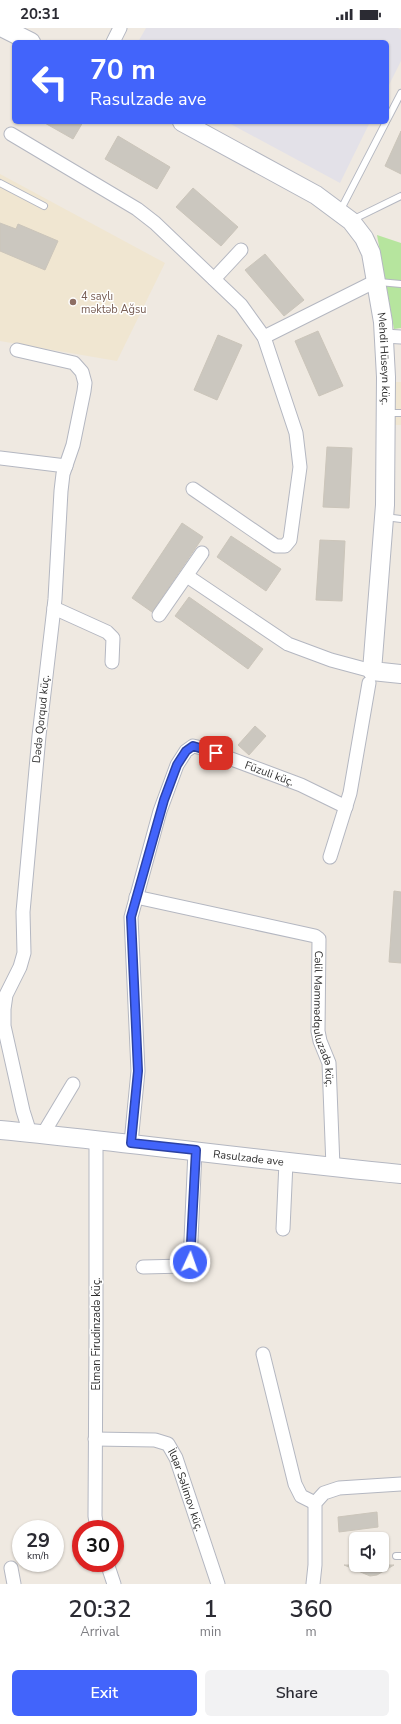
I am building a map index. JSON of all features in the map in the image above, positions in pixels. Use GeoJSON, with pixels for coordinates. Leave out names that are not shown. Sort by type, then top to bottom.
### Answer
{"type":"FeatureCollection","features":[{"type":"Feature","properties":{"kind":"street"},"geometry":{"type":"LineString","coordinates":[[3,28],[27,40]]}},
{"type":"Feature","properties":{"kind":"street"},"geometry":{"type":"LineString","coordinates":[[114,40],[120,28]]}},
{"type":"Feature","properties":{"kind":"street","name":"Mehdi Hüseyn küç."},"geometry":{"type":"LineString","coordinates":[[186,124],[316,195],[346,217],[364,238],[371,254],[383,322],[392,337],[386,376],[393,413],[392,518],[371,677]]}},
{"type":"Feature","properties":{"kind":"street"},"geometry":{"type":"LineString","coordinates":[[11,134],[137,209],[155,223],[241,305],[264,337],[296,433],[300,467],[290,540],[285,546],[276,546],[193,489]]}},
{"type":"Feature","properties":{"kind":"street"},"geometry":{"type":"LineString","coordinates":[[214,279],[241,250]]}},
{"type":"Feature","properties":{"kind":"street"},"geometry":{"type":"LineString","coordinates":[[264,337],[376,281]]}},
{"type":"Feature","properties":{"kind":"street","name":"Dədə Qorqud küç."},"geometry":{"type":"LineString","coordinates":[[17,350],[74,363],[82,372],[84,383],[84,391],[73,445],[63,474],[61,491],[54,608],[39,736],[23,912],[24,953],[20,967],[3,993],[4,1026],[23,1111],[36,1133]]}},
{"type":"Feature","properties":{"kind":"street"},"geometry":{"type":"LineString","coordinates":[[0,458],[66,466]]}},
{"type":"Feature","properties":{"kind":"street"},"geometry":{"type":"LineString","coordinates":[[160,615],[202,553]]}},
{"type":"Feature","properties":{"kind":"street"},"geometry":{"type":"LineString","coordinates":[[187,576],[288,644],[371,677],[401,674]]}},
{"type":"Feature","properties":{"kind":"street"},"geometry":{"type":"LineString","coordinates":[[54,608],[107,632],[113,638],[112,662]]}},
{"type":"Feature","properties":{"kind":"street"},"geometry":{"type":"LineString","coordinates":[[330,857],[350,793],[371,677]]}},
{"type":"Feature","properties":{"kind":"street","name":"Füzuli küç."},"geometry":{"type":"LineString","coordinates":[[131,1143],[138,1071],[131,917],[160,811],[177,765],[186,751],[193,746],[202,748],[301,785],[346,807]]}},
{"type":"Feature","properties":{"kind":"street","name":"Cəlil Məmmədquluzadə küç."},"geometry":{"type":"LineString","coordinates":[[136,897],[315,936],[319,939],[318,1031],[320,1041],[329,1063],[333,1167]]}},
{"type":"Feature","properties":{"kind":"street"},"geometry":{"type":"LineString","coordinates":[[36,1133],[73,1084]]}},
{"type":"Feature","properties":{"kind":"street","name":"Rasulzade ave"},"geometry":{"type":"LineString","coordinates":[[0,1130],[96,1139],[401,1174]]}},
{"type":"Feature","properties":{"kind":"street","name":"Elman Firudinzadə küç."},"geometry":{"type":"LineString","coordinates":[[96,1139],[96,1520]]}},
{"type":"Feature","properties":{"kind":"street"},"geometry":{"type":"LineString","coordinates":[[143,1267],[185,1266],[190,1262],[196,1150]]}},
{"type":"Feature","properties":{"kind":"street"},"geometry":{"type":"LineString","coordinates":[[283,1229],[286,1162]]}},
{"type":"Feature","properties":{"kind":"street"},"geometry":{"type":"LineString","coordinates":[[263,1354],[295,1484],[301,1496],[315,1503]]}},
{"type":"Feature","properties":{"kind":"street","name":"İlqar Səlimov küç."},"geometry":{"type":"LineString","coordinates":[[95,1438],[155,1440],[168,1444],[176,1458],[218,1584]]}},
{"type":"Feature","properties":{"kind":"street"},"geometry":{"type":"LineString","coordinates":[[313,1584],[315,1565],[315,1503],[324,1493],[339,1488],[401,1484]]}},
{"type":"Feature","properties":{"kind":"street"},"geometry":{"type":"LineString","coordinates":[[11,1568],[14,1584]]}},
{"type":"Feature","properties":{"kind":"street"},"geometry":{"type":"LineString","coordinates":[[110,1572],[114,1584]]}},
{"type":"Feature","properties":{"kind":"lane"},"geometry":{"type":"LineString","coordinates":[[389,117],[401,93]]}},
{"type":"Feature","properties":{"kind":"lane"},"geometry":{"type":"LineString","coordinates":[[346,217],[386,124]]}},
{"type":"Feature","properties":{"kind":"lane"},"geometry":{"type":"LineString","coordinates":[[0,183],[44,206]]}},
{"type":"Feature","properties":{"kind":"lane"},"geometry":{"type":"LineString","coordinates":[[346,217],[401,196]]}},
{"type":"Feature","properties":{"kind":"lane"},"geometry":{"type":"LineString","coordinates":[[376,281],[401,284]]}},
{"type":"Feature","properties":{"kind":"shaded area"},"geometry":{"type":"Polygon","coordinates":[[[146,28],[398,28],[401,30],[401,61],[389,85],[389,40],[139,40],[146,28]]]}},
{"type":"Feature","properties":{"kind":"shaded area"},"geometry":{"type":"Polygon","coordinates":[[[231,124],[369,124],[340,183],[231,124]]]}},
{"type":"Feature","properties":{"kind":"shaded area","name":"4 saylı məktəb Ağsu"},"geometry":{"type":"Polygon","coordinates":[[[0,174],[165,263],[117,361],[0,341],[0,174]]]}},
{"type":"Feature","properties":{"kind":"shaded area"},"geometry":{"type":"Polygon","coordinates":[[[393,382],[401,382],[401,425],[395,425],[393,382]]]}},
{"type":"Feature","properties":{"kind":"green space"},"geometry":{"type":"Polygon","coordinates":[[[377,235],[401,243],[401,328],[394,329],[377,235]]]}},
{"type":"Feature","properties":{"kind":"building"},"geometry":{"type":"Polygon","coordinates":[[[47,124],[82,124],[73,139],[47,124]]]}},
{"type":"Feature","properties":{"kind":"building"},"geometry":{"type":"Polygon","coordinates":[[[401,131],[401,174],[385,166],[401,131]]]}},
{"type":"Feature","properties":{"kind":"building"},"geometry":{"type":"Polygon","coordinates":[[[118,136],[170,167],[157,189],[105,159],[118,136]]]}},
{"type":"Feature","properties":{"kind":"building"},"geometry":{"type":"Polygon","coordinates":[[[193,188],[238,227],[221,246],[176,207],[193,188]]]}},
{"type":"Feature","properties":{"kind":"building"},"geometry":{"type":"Polygon","coordinates":[[[0,223],[16,229],[18,224],[58,241],[45,270],[0,251],[0,223]]]}},
{"type":"Feature","properties":{"kind":"building"},"geometry":{"type":"Polygon","coordinates":[[[265,254],[304,300],[284,316],[245,270],[265,254]]]}},
{"type":"Feature","properties":{"kind":"building"},"geometry":{"type":"Polygon","coordinates":[[[318,331],[343,386],[319,396],[295,341],[318,331]]]}},
{"type":"Feature","properties":{"kind":"building"},"geometry":{"type":"Polygon","coordinates":[[[218,335],[242,345],[217,400],[194,390],[218,335]]]}},
{"type":"Feature","properties":{"kind":"building"},"geometry":{"type":"Polygon","coordinates":[[[327,447],[352,448],[349,508],[323,507],[327,447]]]}},
{"type":"Feature","properties":{"kind":"building"},"geometry":{"type":"Polygon","coordinates":[[[182,523],[203,537],[152,612],[132,598],[182,523]]]}},
{"type":"Feature","properties":{"kind":"building"},"geometry":{"type":"Polygon","coordinates":[[[231,536],[281,569],[266,591],[217,557],[231,536]]]}},
{"type":"Feature","properties":{"kind":"building"},"geometry":{"type":"Polygon","coordinates":[[[320,540],[345,541],[342,601],[316,600],[320,540]]]}},
{"type":"Feature","properties":{"kind":"building"},"geometry":{"type":"Polygon","coordinates":[[[189,597],[263,649],[248,669],[175,616],[189,597]]]}},
{"type":"Feature","properties":{"kind":"building"},"geometry":{"type":"Polygon","coordinates":[[[255,726],[266,736],[249,755],[238,745],[255,726]]]}},
{"type":"Feature","properties":{"kind":"building"},"geometry":{"type":"Polygon","coordinates":[[[394,891],[401,892],[401,963],[389,962],[394,891]]]}},
{"type":"Feature","properties":{"kind":"building"},"geometry":{"type":"Polygon","coordinates":[[[377,1512],[378,1527],[339,1532],[338,1517],[377,1512]]]}},
{"type":"Feature","properties":{"kind":"building"},"geometry":{"type":"Polygon","coordinates":[[[361,1572],[382,1572],[377,1575],[370,1576],[361,1572]]]}},
{"type":"Feature","properties":{"kind":"place","name":"4 saylı məktəb Ağsu"},"geometry":{"type":"Point","coordinates":[73,302]}},
{"type":"Feature","properties":{"kind":"route"},"geometry":{"type":"LineString","coordinates":[[190,1262],[196,1150],[131,1143],[138,1071],[131,917],[160,811],[177,765],[186,751],[193,746],[216,753]]}}]}
